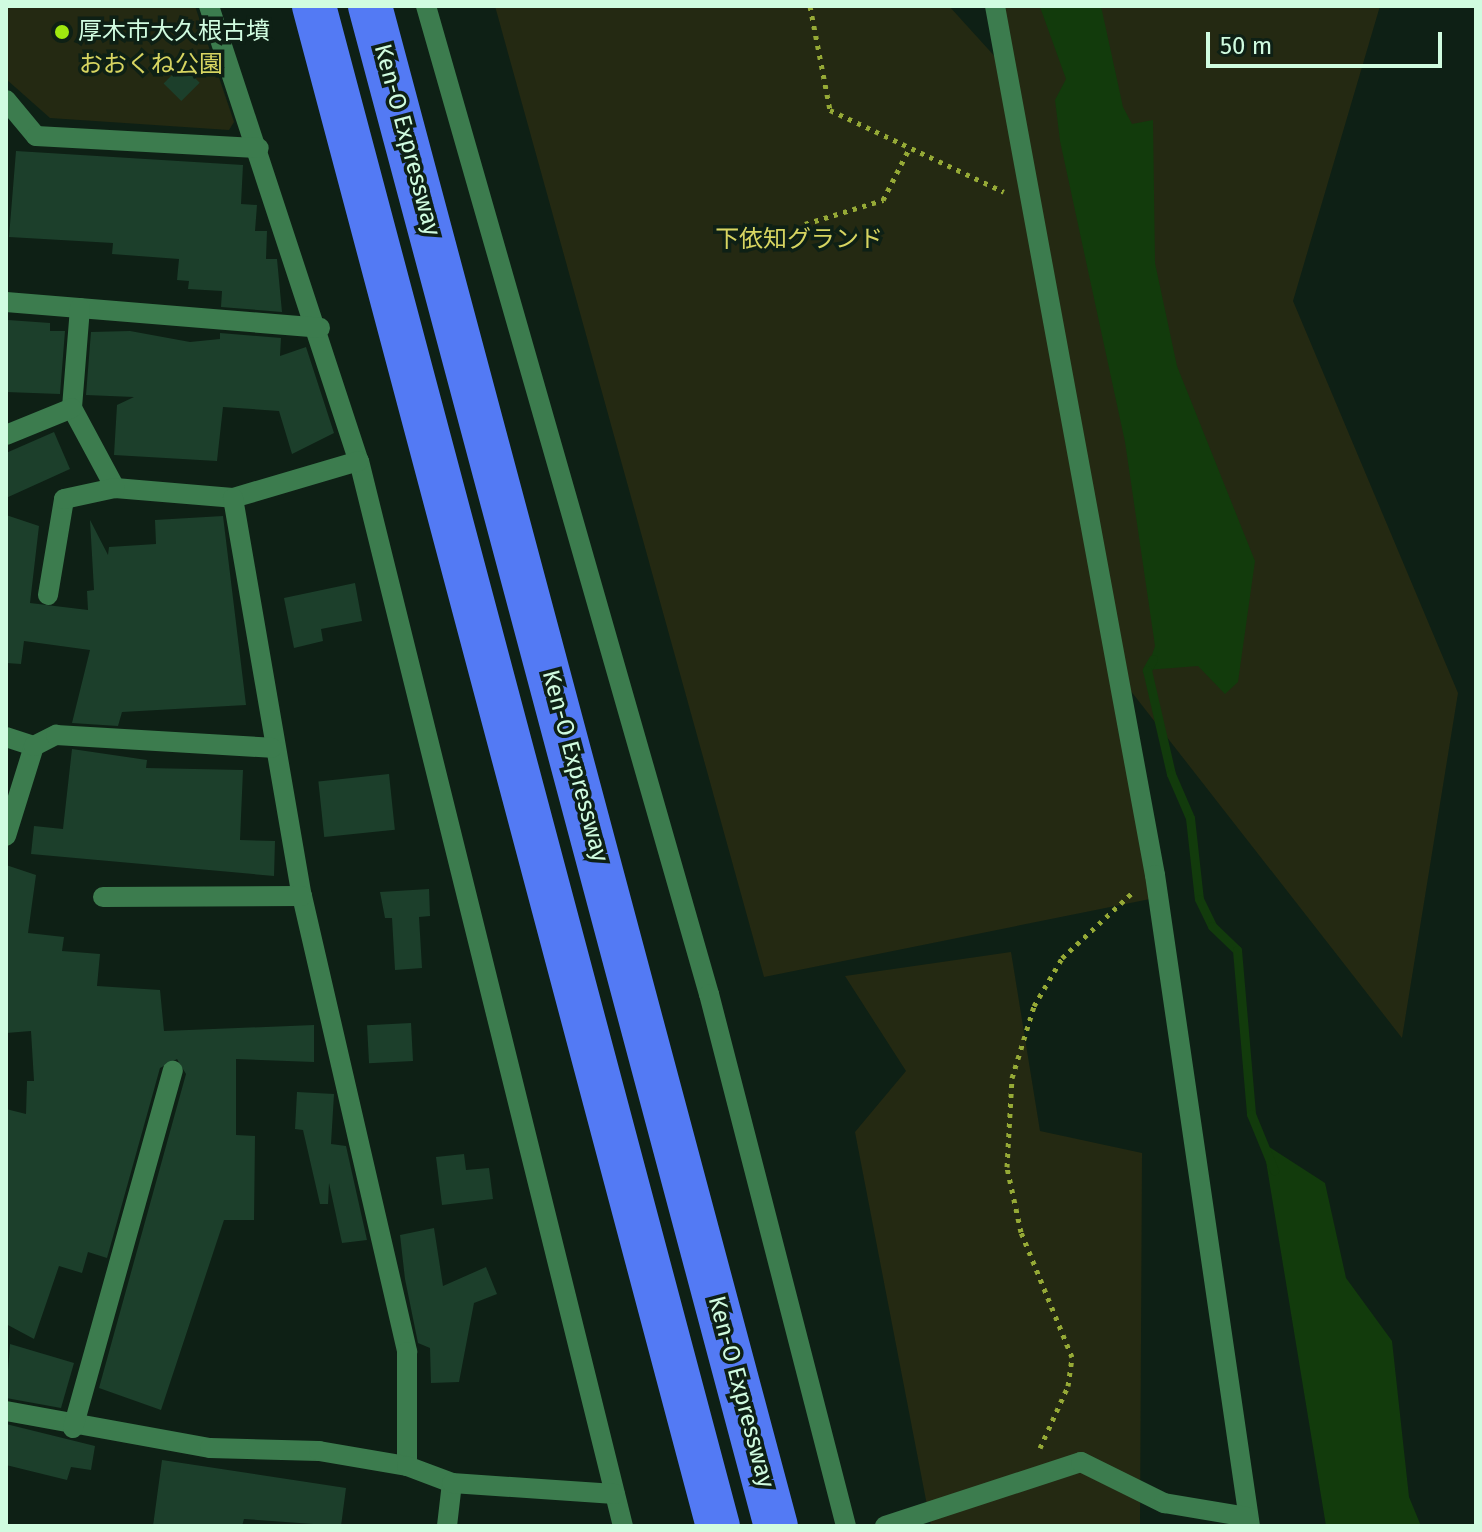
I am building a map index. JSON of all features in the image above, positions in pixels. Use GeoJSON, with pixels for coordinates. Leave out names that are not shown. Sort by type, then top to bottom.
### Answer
{"type":"FeatureCollection","features":[{"type":"Feature","properties":{"kind":"highway"},"geometry":{"type":"LineString","coordinates":[[314,6],[718,1526]]}},
{"type":"Feature","properties":{"kind":"highway","name":"Ken-O Expressway"},"geometry":{"type":"LineString","coordinates":[[370,6],[776,1526]]}},
{"type":"Feature","properties":{"kind":"street"},"geometry":{"type":"LineString","coordinates":[[209,6],[320,328],[359,461],[623,1526]]}},
{"type":"Feature","properties":{"kind":"street"},"geometry":{"type":"LineString","coordinates":[[426,6],[709,994],[846,1526]]}},
{"type":"Feature","properties":{"kind":"street"},"geometry":{"type":"LineString","coordinates":[[885,1526],[918,1521],[1040,1473],[1081,1462],[1164,1503],[1249,1521],[1155,875],[995,6]]}},
{"type":"Feature","properties":{"kind":"street"},"geometry":{"type":"LineString","coordinates":[[6,100],[36,136],[259,148]]}},
{"type":"Feature","properties":{"kind":"street"},"geometry":{"type":"LineString","coordinates":[[6,302],[320,328]]}},
{"type":"Feature","properties":{"kind":"street"},"geometry":{"type":"LineString","coordinates":[[80,308],[72,408],[115,488]]}},
{"type":"Feature","properties":{"kind":"street"},"geometry":{"type":"LineString","coordinates":[[6,435],[72,408]]}},
{"type":"Feature","properties":{"kind":"street"},"geometry":{"type":"LineString","coordinates":[[48,595],[64,499],[115,488],[233,498],[359,461]]}},
{"type":"Feature","properties":{"kind":"street"},"geometry":{"type":"LineString","coordinates":[[233,498],[272,748],[302,896],[407,1352],[407,1466]]}},
{"type":"Feature","properties":{"kind":"street"},"geometry":{"type":"LineString","coordinates":[[6,737],[34,746],[56,735],[272,748]]}},
{"type":"Feature","properties":{"kind":"street"},"geometry":{"type":"LineString","coordinates":[[6,836],[34,746]]}},
{"type":"Feature","properties":{"kind":"street"},"geometry":{"type":"LineString","coordinates":[[103,897],[302,896]]}},
{"type":"Feature","properties":{"kind":"street"},"geometry":{"type":"LineString","coordinates":[[73,1428],[173,1071]]}},
{"type":"Feature","properties":{"kind":"street"},"geometry":{"type":"LineString","coordinates":[[6,1411],[73,1428],[407,1466],[452,1483],[615,1494]]}},
{"type":"Feature","properties":{"kind":"street"},"geometry":{"type":"LineString","coordinates":[[447,1526],[452,1483]]}},
{"type":"Feature","properties":{"kind":"path"},"geometry":{"type":"LineString","coordinates":[[810,6],[830,110],[908,151],[1003,192],[1032,195]]}},
{"type":"Feature","properties":{"kind":"path"},"geometry":{"type":"LineString","coordinates":[[805,224],[883,200],[908,151]]}},
{"type":"Feature","properties":{"kind":"path"},"geometry":{"type":"LineString","coordinates":[[1040,1473],[1040,1447],[1068,1386],[1072,1357],[1021,1232],[1010,1180],[1012,1078],[1034,1006],[1062,958],[1155,875]]}},
{"type":"Feature","properties":{"kind":"green space","name":"おおくね公園"},"geometry":{"type":"Polygon","coordinates":[[[6,6],[195,6],[234,122],[229,130],[50,118],[6,79],[6,6]]]}},
{"type":"Feature","properties":{"kind":"green space","name":"下依知グランド"},"geometry":{"type":"Polygon","coordinates":[[[495,6],[949,6],[998,60],[997,6],[1380,6],[1293,301],[1458,693],[1402,1038],[1123,681],[1165,896],[764,977],[495,6]]]}},
{"type":"Feature","properties":{"kind":"green space"},"geometry":{"type":"Polygon","coordinates":[[[1011,952],[1040,1131],[1142,1153],[1140,1526],[931,1526],[855,1132],[906,1071],[845,976],[1011,952]]]}},
{"type":"Feature","properties":{"kind":"shaded area"},"geometry":{"type":"Polygon","coordinates":[[[1101,6],[1123,107],[1132,124],[1153,120],[1155,263],[1177,366],[1255,561],[1238,682],[1225,694],[1198,666],[1147,670],[1155,646],[1125,442],[1060,141],[1055,100],[1066,79],[1040,7],[1101,6]]]}},
{"type":"Feature","properties":{"kind":"shaded area"},"geometry":{"type":"Polygon","coordinates":[[[1263,1143],[1325,1183],[1346,1278],[1392,1341],[1409,1497],[1421,1526],[1326,1526],[1263,1143]]]}},
{"type":"Feature","properties":{"kind":"building"},"geometry":{"type":"Polygon","coordinates":[[[182,65],[200,83],[181,101],[164,83],[182,65]]]}},
{"type":"Feature","properties":{"kind":"building"},"geometry":{"type":"Polygon","coordinates":[[[16,151],[243,165],[241,204],[257,205],[255,231],[267,231],[266,259],[277,259],[282,312],[221,307],[222,291],[188,289],[189,281],[177,280],[179,259],[112,254],[113,243],[9,237],[16,151]]]}},
{"type":"Feature","properties":{"kind":"building"},"geometry":{"type":"Polygon","coordinates":[[[8,320],[50,323],[50,331],[65,331],[60,394],[6,392],[8,320]]]}},
{"type":"Feature","properties":{"kind":"building"},"geometry":{"type":"Polygon","coordinates":[[[130,331],[190,342],[220,339],[220,333],[281,338],[280,356],[306,347],[334,433],[292,454],[279,411],[223,407],[217,461],[114,455],[117,405],[134,397],[86,395],[91,332],[130,331]]]}},
{"type":"Feature","properties":{"kind":"building"},"geometry":{"type":"Polygon","coordinates":[[[54,432],[70,469],[6,498],[6,453],[54,432]]]}},
{"type":"Feature","properties":{"kind":"building"},"geometry":{"type":"Polygon","coordinates":[[[6,515],[39,526],[30,603],[88,610],[87,591],[94,590],[90,520],[108,555],[109,547],[156,544],[155,520],[223,516],[246,705],[122,712],[118,726],[72,723],[90,650],[24,641],[21,664],[6,663],[6,515]]]}},
{"type":"Feature","properties":{"kind":"building"},"geometry":{"type":"Polygon","coordinates":[[[355,583],[362,621],[321,629],[323,641],[294,648],[284,598],[355,583]]]}},
{"type":"Feature","properties":{"kind":"building"},"geometry":{"type":"Polygon","coordinates":[[[72,749],[147,760],[146,768],[243,770],[240,840],[275,841],[274,876],[31,854],[34,826],[63,829],[72,749]]]}},
{"type":"Feature","properties":{"kind":"building"},"geometry":{"type":"Polygon","coordinates":[[[389,774],[395,830],[324,837],[318,781],[389,774]]]}},
{"type":"Feature","properties":{"kind":"building"},"geometry":{"type":"Polygon","coordinates":[[[6,865],[36,875],[28,933],[64,937],[62,951],[100,954],[97,986],[160,990],[164,1031],[314,1025],[314,1062],[236,1059],[236,1135],[255,1136],[254,1220],[224,1220],[161,1410],[99,1388],[186,1074],[177,1059],[160,1068],[107,1258],[88,1252],[82,1273],[59,1266],[34,1339],[6,1324],[6,1109],[26,1114],[27,1081],[34,1081],[31,1031],[6,1033],[6,865]]]}},
{"type":"Feature","properties":{"kind":"building"},"geometry":{"type":"Polygon","coordinates":[[[429,889],[430,916],[419,917],[422,968],[395,970],[392,918],[385,918],[380,892],[429,889]]]}},
{"type":"Feature","properties":{"kind":"building"},"geometry":{"type":"Polygon","coordinates":[[[411,1023],[413,1061],[369,1063],[367,1025],[411,1023]]]}},
{"type":"Feature","properties":{"kind":"building"},"geometry":{"type":"Polygon","coordinates":[[[297,1092],[334,1094],[331,1144],[346,1146],[367,1240],[342,1243],[329,1183],[328,1204],[320,1204],[303,1130],[295,1129],[297,1092]]]}},
{"type":"Feature","properties":{"kind":"building"},"geometry":{"type":"Polygon","coordinates":[[[464,1154],[466,1170],[489,1168],[493,1199],[442,1205],[436,1157],[464,1154]]]}},
{"type":"Feature","properties":{"kind":"building"},"geometry":{"type":"Polygon","coordinates":[[[434,1228],[443,1286],[486,1267],[497,1294],[474,1303],[459,1382],[431,1383],[430,1348],[418,1343],[405,1279],[400,1235],[434,1228]]]}},
{"type":"Feature","properties":{"kind":"building"},"geometry":{"type":"Polygon","coordinates":[[[10,1344],[74,1363],[61,1408],[6,1398],[10,1344]]]}},
{"type":"Feature","properties":{"kind":"building"},"geometry":{"type":"Polygon","coordinates":[[[6,1424],[95,1446],[91,1470],[71,1467],[67,1480],[6,1465],[6,1424]]]}},
{"type":"Feature","properties":{"kind":"building"},"geometry":{"type":"Polygon","coordinates":[[[162,1460],[346,1488],[341,1526],[244,1519],[242,1526],[153,1526],[162,1460]]]}},
{"type":"Feature","properties":{"kind":"waterway"},"geometry":{"type":"LineString","coordinates":[[1153,659],[1147,670],[1171,774],[1190,818],[1199,899],[1212,926],[1237,950],[1251,1114],[1274,1170]]}},
{"type":"Feature","properties":{"kind":"place","name":"厚木市大久根古墳"},"geometry":{"type":"Point","coordinates":[62,32]}}]}
